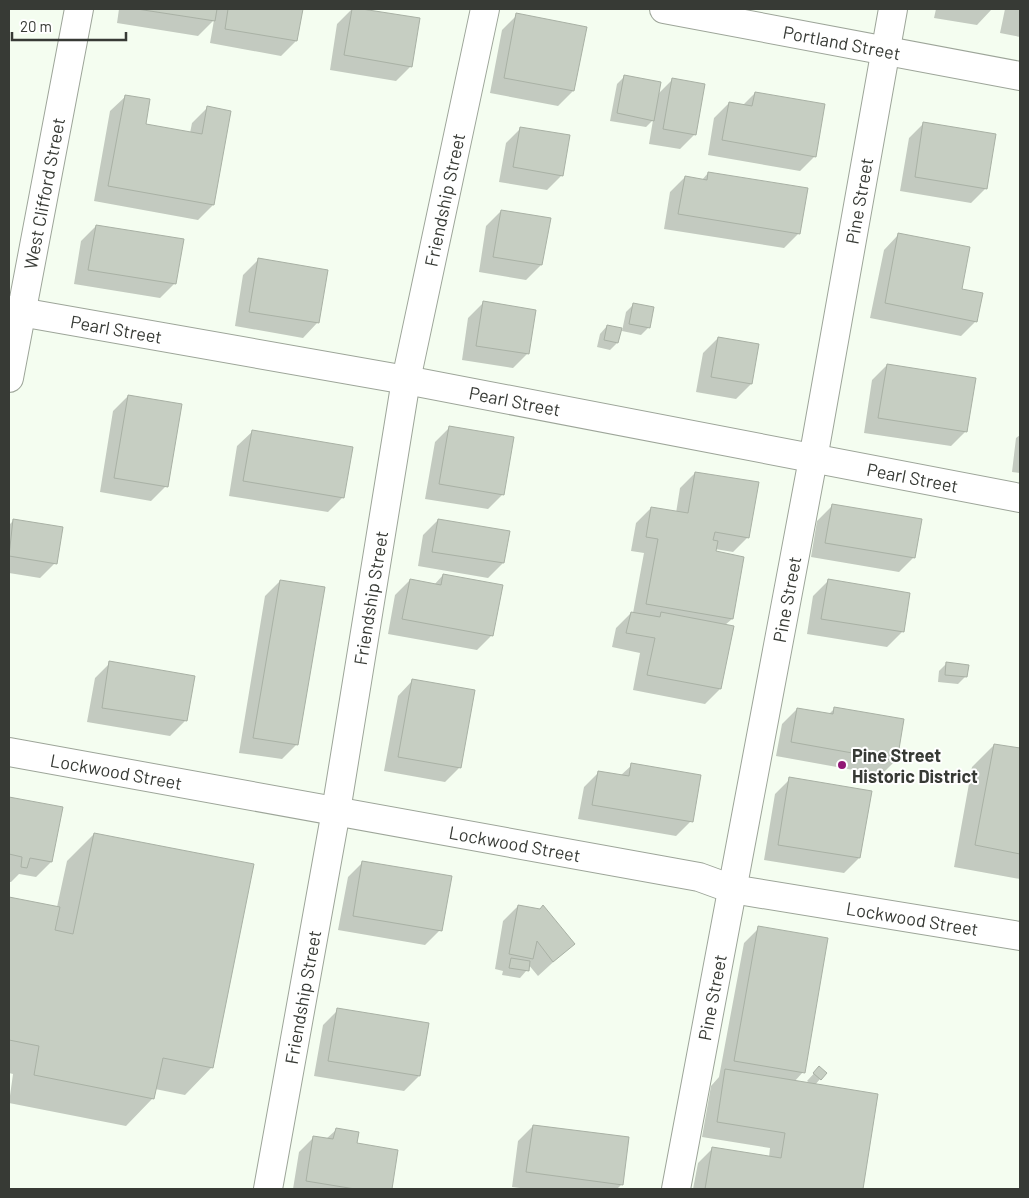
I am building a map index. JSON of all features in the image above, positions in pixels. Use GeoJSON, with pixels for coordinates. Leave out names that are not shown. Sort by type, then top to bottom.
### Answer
{"type":"FeatureCollection","features":[{"type":"Feature","properties":{"kind":"street","name":"West Clifford Street"},"geometry":{"type":"LineString","coordinates":[[9,378],[15,312],[79,9]]}},
{"type":"Feature","properties":{"kind":"street","name":"Friendship Street"},"geometry":{"type":"LineString","coordinates":[[268,1189],[336,811],[406,380],[485,9]]}},
{"type":"Feature","properties":{"kind":"street","name":"Portland Street"},"geometry":{"type":"LineString","coordinates":[[664,9],[1020,76]]}},
{"type":"Feature","properties":{"kind":"street","name":"Pine Street"},"geometry":{"type":"LineString","coordinates":[[676,1189],[813,459],[893,9]]}},
{"type":"Feature","properties":{"kind":"street","name":"Pearl Street"},"geometry":{"type":"LineString","coordinates":[[15,312],[406,380],[1020,498]]}},
{"type":"Feature","properties":{"kind":"street","name":"Lockwood Street"},"geometry":{"type":"LineString","coordinates":[[9,752],[699,877],[732,889],[1020,936]]}},
{"type":"Feature","properties":{"kind":"building"},"geometry":{"type":"Polygon","coordinates":[[[137,9],[217,9],[215,21],[137,9]]]}},
{"type":"Feature","properties":{"kind":"building"},"geometry":{"type":"Polygon","coordinates":[[[228,9],[303,9],[297,41],[225,29],[228,9]]]}},
{"type":"Feature","properties":{"kind":"building"},"geometry":{"type":"Polygon","coordinates":[[[352,9],[420,18],[412,67],[344,55],[352,9]]]}},
{"type":"Feature","properties":{"kind":"building"},"geometry":{"type":"Polygon","coordinates":[[[516,13],[587,27],[574,91],[504,78],[516,13]]]}},
{"type":"Feature","properties":{"kind":"building"},"geometry":{"type":"Polygon","coordinates":[[[624,75],[661,82],[654,121],[617,113],[624,75]]]}},
{"type":"Feature","properties":{"kind":"building"},"geometry":{"type":"Polygon","coordinates":[[[672,78],[705,84],[696,135],[663,129],[672,78]]]}},
{"type":"Feature","properties":{"kind":"building"},"geometry":{"type":"Polygon","coordinates":[[[755,92],[825,104],[816,157],[722,140],[729,102],[752,106],[755,92]]]}},
{"type":"Feature","properties":{"kind":"building"},"geometry":{"type":"Polygon","coordinates":[[[125,95],[150,99],[146,124],[202,134],[207,106],[231,111],[214,205],[108,186],[125,95]]]}},
{"type":"Feature","properties":{"kind":"building"},"geometry":{"type":"Polygon","coordinates":[[[923,122],[996,134],[987,189],[915,177],[923,122]]]}},
{"type":"Feature","properties":{"kind":"building"},"geometry":{"type":"Polygon","coordinates":[[[520,127],[570,135],[563,176],[513,167],[520,127]]]}},
{"type":"Feature","properties":{"kind":"building"},"geometry":{"type":"Polygon","coordinates":[[[708,172],[808,188],[800,234],[678,214],[685,176],[707,180],[708,172]]]}},
{"type":"Feature","properties":{"kind":"building"},"geometry":{"type":"Polygon","coordinates":[[[501,210],[551,218],[542,265],[493,257],[501,210]]]}},
{"type":"Feature","properties":{"kind":"building"},"geometry":{"type":"Polygon","coordinates":[[[96,225],[184,239],[176,284],[88,270],[96,225]]]}},
{"type":"Feature","properties":{"kind":"building"},"geometry":{"type":"Polygon","coordinates":[[[898,233],[970,247],[962,289],[983,293],[977,322],[885,303],[898,233]]]}},
{"type":"Feature","properties":{"kind":"building"},"geometry":{"type":"Polygon","coordinates":[[[258,258],[328,270],[319,323],[249,312],[258,258]]]}},
{"type":"Feature","properties":{"kind":"building"},"geometry":{"type":"Polygon","coordinates":[[[483,301],[536,310],[529,354],[476,346],[483,301]]]}},
{"type":"Feature","properties":{"kind":"building"},"geometry":{"type":"Polygon","coordinates":[[[633,303],[654,307],[650,328],[629,324],[633,303]]]}},
{"type":"Feature","properties":{"kind":"building"},"geometry":{"type":"Polygon","coordinates":[[[607,325],[622,328],[618,343],[604,340],[607,325]]]}},
{"type":"Feature","properties":{"kind":"building"},"geometry":{"type":"Polygon","coordinates":[[[718,337],[759,344],[752,384],[711,377],[718,337]]]}},
{"type":"Feature","properties":{"kind":"building"},"geometry":{"type":"Polygon","coordinates":[[[887,364],[976,378],[967,432],[878,418],[887,364]]]}},
{"type":"Feature","properties":{"kind":"building"},"geometry":{"type":"Polygon","coordinates":[[[128,395],[182,404],[168,487],[114,478],[128,395]]]}},
{"type":"Feature","properties":{"kind":"building"},"geometry":{"type":"Polygon","coordinates":[[[449,426],[514,437],[504,495],[439,484],[449,426]]]}},
{"type":"Feature","properties":{"kind":"building"},"geometry":{"type":"Polygon","coordinates":[[[252,430],[353,447],[344,498],[243,481],[252,430]]]}},
{"type":"Feature","properties":{"kind":"building"},"geometry":{"type":"Polygon","coordinates":[[[695,472],[759,482],[749,538],[715,532],[713,540],[718,541],[716,551],[744,557],[733,619],[646,604],[658,539],[646,537],[651,507],[688,513],[695,472]]]}},
{"type":"Feature","properties":{"kind":"building"},"geometry":{"type":"Polygon","coordinates":[[[832,504],[922,519],[915,558],[825,543],[832,504]]]}},
{"type":"Feature","properties":{"kind":"building"},"geometry":{"type":"Polygon","coordinates":[[[13,519],[63,527],[57,564],[9,556],[13,519]]]}},
{"type":"Feature","properties":{"kind":"building"},"geometry":{"type":"Polygon","coordinates":[[[438,519],[510,531],[504,563],[432,552],[438,519]]]}},
{"type":"Feature","properties":{"kind":"building"},"geometry":{"type":"Polygon","coordinates":[[[443,574],[503,585],[493,636],[402,619],[410,579],[441,585],[443,574]]]}},
{"type":"Feature","properties":{"kind":"building"},"geometry":{"type":"Polygon","coordinates":[[[828,579],[910,593],[904,632],[821,619],[828,579]]]}},
{"type":"Feature","properties":{"kind":"building"},"geometry":{"type":"Polygon","coordinates":[[[280,580],[325,587],[298,745],[253,738],[280,580]]]}},
{"type":"Feature","properties":{"kind":"building"},"geometry":{"type":"Polygon","coordinates":[[[631,612],[660,617],[661,612],[734,626],[721,689],[647,675],[655,638],[626,633],[631,612]]]}},
{"type":"Feature","properties":{"kind":"building"},"geometry":{"type":"Polygon","coordinates":[[[109,661],[195,676],[187,721],[102,708],[109,661]]]}},
{"type":"Feature","properties":{"kind":"building"},"geometry":{"type":"Polygon","coordinates":[[[946,662],[969,665],[967,677],[945,675],[946,662]]]}},
{"type":"Feature","properties":{"kind":"building"},"geometry":{"type":"Polygon","coordinates":[[[412,679],[475,690],[461,768],[398,757],[412,679]]]}},
{"type":"Feature","properties":{"kind":"building"},"geometry":{"type":"Polygon","coordinates":[[[834,707],[904,719],[897,761],[791,742],[797,708],[833,714],[834,707]]]}},
{"type":"Feature","properties":{"kind":"building"},"geometry":{"type":"Polygon","coordinates":[[[994,744],[1020,748],[1020,854],[975,845],[994,744]]]}},
{"type":"Feature","properties":{"kind":"building"},"geometry":{"type":"Polygon","coordinates":[[[631,763],[701,775],[693,822],[592,805],[598,771],[629,776],[631,763]]]}},
{"type":"Feature","properties":{"kind":"building"},"geometry":{"type":"Polygon","coordinates":[[[789,777],[872,791],[860,858],[778,845],[789,777]]]}},
{"type":"Feature","properties":{"kind":"building"},"geometry":{"type":"Polygon","coordinates":[[[9,797],[63,807],[52,862],[30,858],[27,868],[21,867],[22,857],[9,854],[9,797]]]}},
{"type":"Feature","properties":{"kind":"building"},"geometry":{"type":"Polygon","coordinates":[[[94,833],[254,864],[213,1068],[163,1058],[154,1099],[34,1075],[39,1046],[9,1040],[9,897],[60,907],[55,930],[73,934],[94,833]]]}},
{"type":"Feature","properties":{"kind":"building"},"geometry":{"type":"Polygon","coordinates":[[[362,861],[452,876],[442,931],[353,916],[362,861]]]}},
{"type":"Feature","properties":{"kind":"building"},"geometry":{"type":"Polygon","coordinates":[[[518,905],[540,909],[543,905],[575,944],[553,962],[537,941],[533,959],[509,954],[518,905]]]}},
{"type":"Feature","properties":{"kind":"building"},"geometry":{"type":"Polygon","coordinates":[[[758,926],[828,938],[805,1073],[734,1061],[758,926]]]}},
{"type":"Feature","properties":{"kind":"building"},"geometry":{"type":"Polygon","coordinates":[[[511,958],[530,961],[529,971],[509,968],[511,958]]]}},
{"type":"Feature","properties":{"kind":"building"},"geometry":{"type":"Polygon","coordinates":[[[337,1008],[429,1023],[420,1076],[328,1061],[337,1008]]]}},
{"type":"Feature","properties":{"kind":"building"},"geometry":{"type":"Polygon","coordinates":[[[819,1066],[827,1073],[821,1080],[813,1073],[819,1066]]]}},
{"type":"Feature","properties":{"kind":"building"},"geometry":{"type":"Polygon","coordinates":[[[725,1069],[878,1094],[863,1189],[705,1189],[712,1147],[781,1158],[785,1133],[717,1122],[725,1069]]]}},
{"type":"Feature","properties":{"kind":"building"},"geometry":{"type":"Polygon","coordinates":[[[533,1125],[629,1137],[623,1185],[526,1172],[533,1125]]]}},
{"type":"Feature","properties":{"kind":"building"},"geometry":{"type":"Polygon","coordinates":[[[336,1128],[359,1132],[357,1143],[398,1150],[392,1189],[355,1189],[306,1181],[313,1136],[333,1139],[336,1128]]]}},
{"type":"Feature","properties":{"kind":"place","name":"Pine Street Historic District"},"geometry":{"type":"Point","coordinates":[842,765]}}]}
